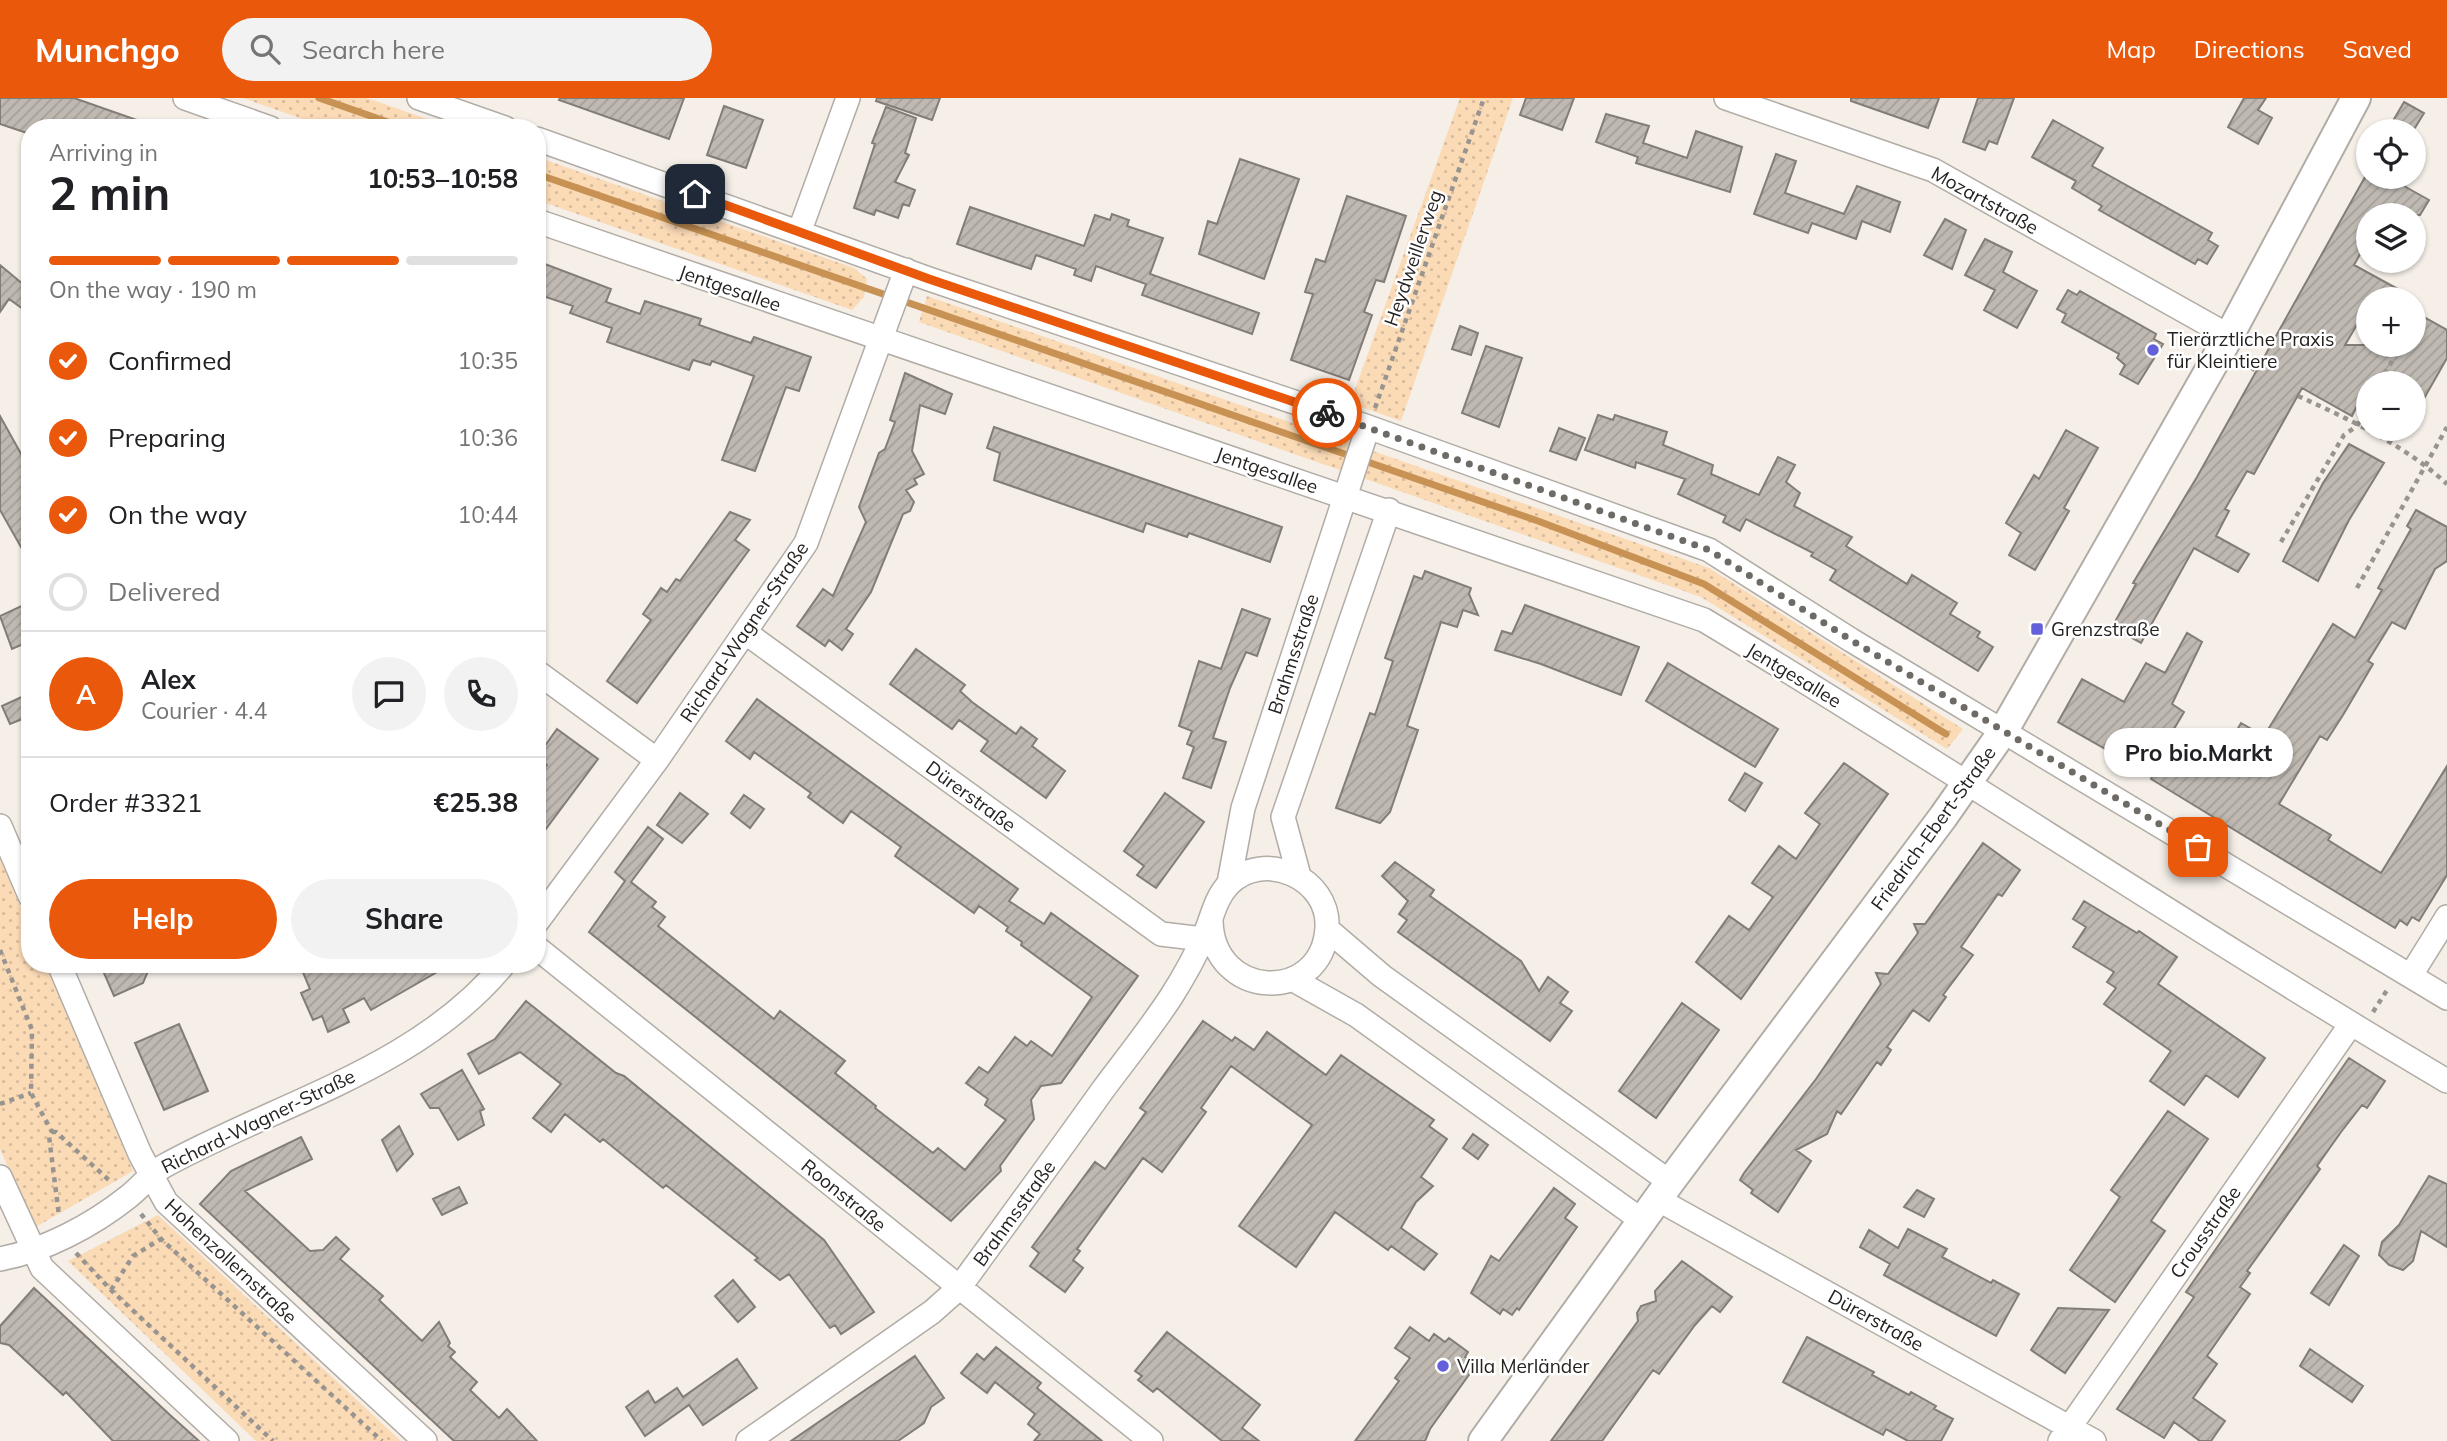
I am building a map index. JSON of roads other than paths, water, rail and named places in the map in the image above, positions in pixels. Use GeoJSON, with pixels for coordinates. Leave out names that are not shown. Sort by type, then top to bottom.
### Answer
{"type":"FeatureCollection","features":[{"type":"Feature","properties":{"kind":"street"},"geometry":{"type":"LineString","coordinates":[[185,98],[245,119]]}},
{"type":"Feature","properties":{"kind":"street"},"geometry":{"type":"LineString","coordinates":[[419,98],[479,119]]}},
{"type":"Feature","properties":{"kind":"street"},"geometry":{"type":"LineString","coordinates":[[800,230],[848,98]]}},
{"type":"Feature","properties":{"kind":"street","name":"Mozartstraße"},"geometry":{"type":"LineString","coordinates":[[1727,98],[1933,170],[2229,336]]}},
{"type":"Feature","properties":{"kind":"street","name":"Friedrich-Ebert-Straße"},"geometry":{"type":"LineString","coordinates":[[1483,1441],[2004,730],[2229,336],[2356,98]]}},
{"type":"Feature","properties":{"kind":"street"},"geometry":{"type":"LineString","coordinates":[[546,142],[800,230],[906,270],[1368,427],[1709,550],[1851,640],[2447,998]]}},
{"type":"Feature","properties":{"kind":"street","name":"Jentgesallee"},"geometry":{"type":"LineString","coordinates":[[546,224],[882,341],[1389,510],[1704,620],[1836,699],[1967,784]]}},
{"type":"Feature","properties":{"kind":"street","name":"Richard-Wagner-Straße"},"geometry":{"type":"LineString","coordinates":[[546,910],[657,760],[806,543],[906,270]]}},
{"type":"Feature","properties":{"kind":"street","name":"Brahmsstraße"},"geometry":{"type":"LineString","coordinates":[[1229,883],[1243,808],[1368,427]]}},
{"type":"Feature","properties":{"kind":"street"},"geometry":{"type":"LineString","coordinates":[[1299,876],[1283,817],[1389,510]]}},
{"type":"Feature","properties":{"kind":"street","name":"Dürerstraße"},"geometry":{"type":"LineString","coordinates":[[746,633],[1161,934],[1207,929]]}},
{"type":"Feature","properties":{"kind":"street"},"geometry":{"type":"LineString","coordinates":[[546,679],[657,760]]}},
{"type":"Feature","properties":{"kind":"street"},"geometry":{"type":"LineString","coordinates":[[1967,784],[2447,1081]]}},
{"type":"Feature","properties":{"kind":"street"},"geometry":{"type":"LineString","coordinates":[[0,826],[21,875]]}},
{"type":"Feature","properties":{"kind":"street"},"geometry":{"type":"LineString","coordinates":[[1279,868],[1299,876],[1320,897],[1327,929],[1320,954],[1309,968],[1292,979],[1275,984],[1255,982],[1232,971],[1217,952],[1207,929],[1216,902],[1229,883],[1250,871],[1279,868]]}},
{"type":"Feature","properties":{"kind":"street"},"geometry":{"type":"LineString","coordinates":[[2411,975],[2447,917]]}},
{"type":"Feature","properties":{"kind":"street","name":"Brahmsstraße"},"geometry":{"type":"LineString","coordinates":[[748,1441],[932,1312],[959,1288],[1172,996],[1207,929]]}},
{"type":"Feature","properties":{"kind":"street","name":"Dürerstraße"},"geometry":{"type":"LineString","coordinates":[[1327,929],[1657,1201]]}},
{"type":"Feature","properties":{"kind":"street","name":"Roonstraße"},"geometry":{"type":"LineString","coordinates":[[546,955],[1151,1441]]}},
{"type":"Feature","properties":{"kind":"street","name":"Hohenzollernstraße"},"geometry":{"type":"LineString","coordinates":[[63,973],[150,1176],[166,1202],[425,1441]]}},
{"type":"Feature","properties":{"kind":"street","name":"Richard-Wagner-Straße"},"geometry":{"type":"LineString","coordinates":[[0,1259],[32,1251],[128,1197],[150,1176],[412,1044],[457,1012],[495,973]]}},
{"type":"Feature","properties":{"kind":"street","name":"Dürerstraße"},"geometry":{"type":"LineString","coordinates":[[1292,979],[1356,1015],[1657,1201],[2065,1434],[2094,1441]]}},
{"type":"Feature","properties":{"kind":"street","name":"Crousstraße"},"geometry":{"type":"LineString","coordinates":[[2065,1434],[2356,1027]]}},
{"type":"Feature","properties":{"kind":"street"},"geometry":{"type":"LineString","coordinates":[[0,1177],[32,1251],[43,1268],[227,1441]]}},
{"type":"Feature","properties":{"kind":"waterway"},"geometry":{"type":"LineString","coordinates":[[319,98],[379,119]]}},
{"type":"Feature","properties":{"kind":"waterway"},"geometry":{"type":"LineString","coordinates":[[546,177],[1538,521],[1704,584],[1946,734]]}},
{"type":"Feature","properties":{"kind":"place","name":"Tierärztliche Praxis für Kleintiere"},"geometry":{"type":"Point","coordinates":[2153,350]}},
{"type":"Feature","properties":{"kind":"place","name":"Grenzstraße"},"geometry":{"type":"Point","coordinates":[2037,629]}},
{"type":"Feature","properties":{"kind":"place","name":"Pro bio.Markt"},"geometry":{"type":"Point","coordinates":[2198,847]}},
{"type":"Feature","properties":{"kind":"place","name":"Villa Merländer"},"geometry":{"type":"Point","coordinates":[1443,1366]}}]}
